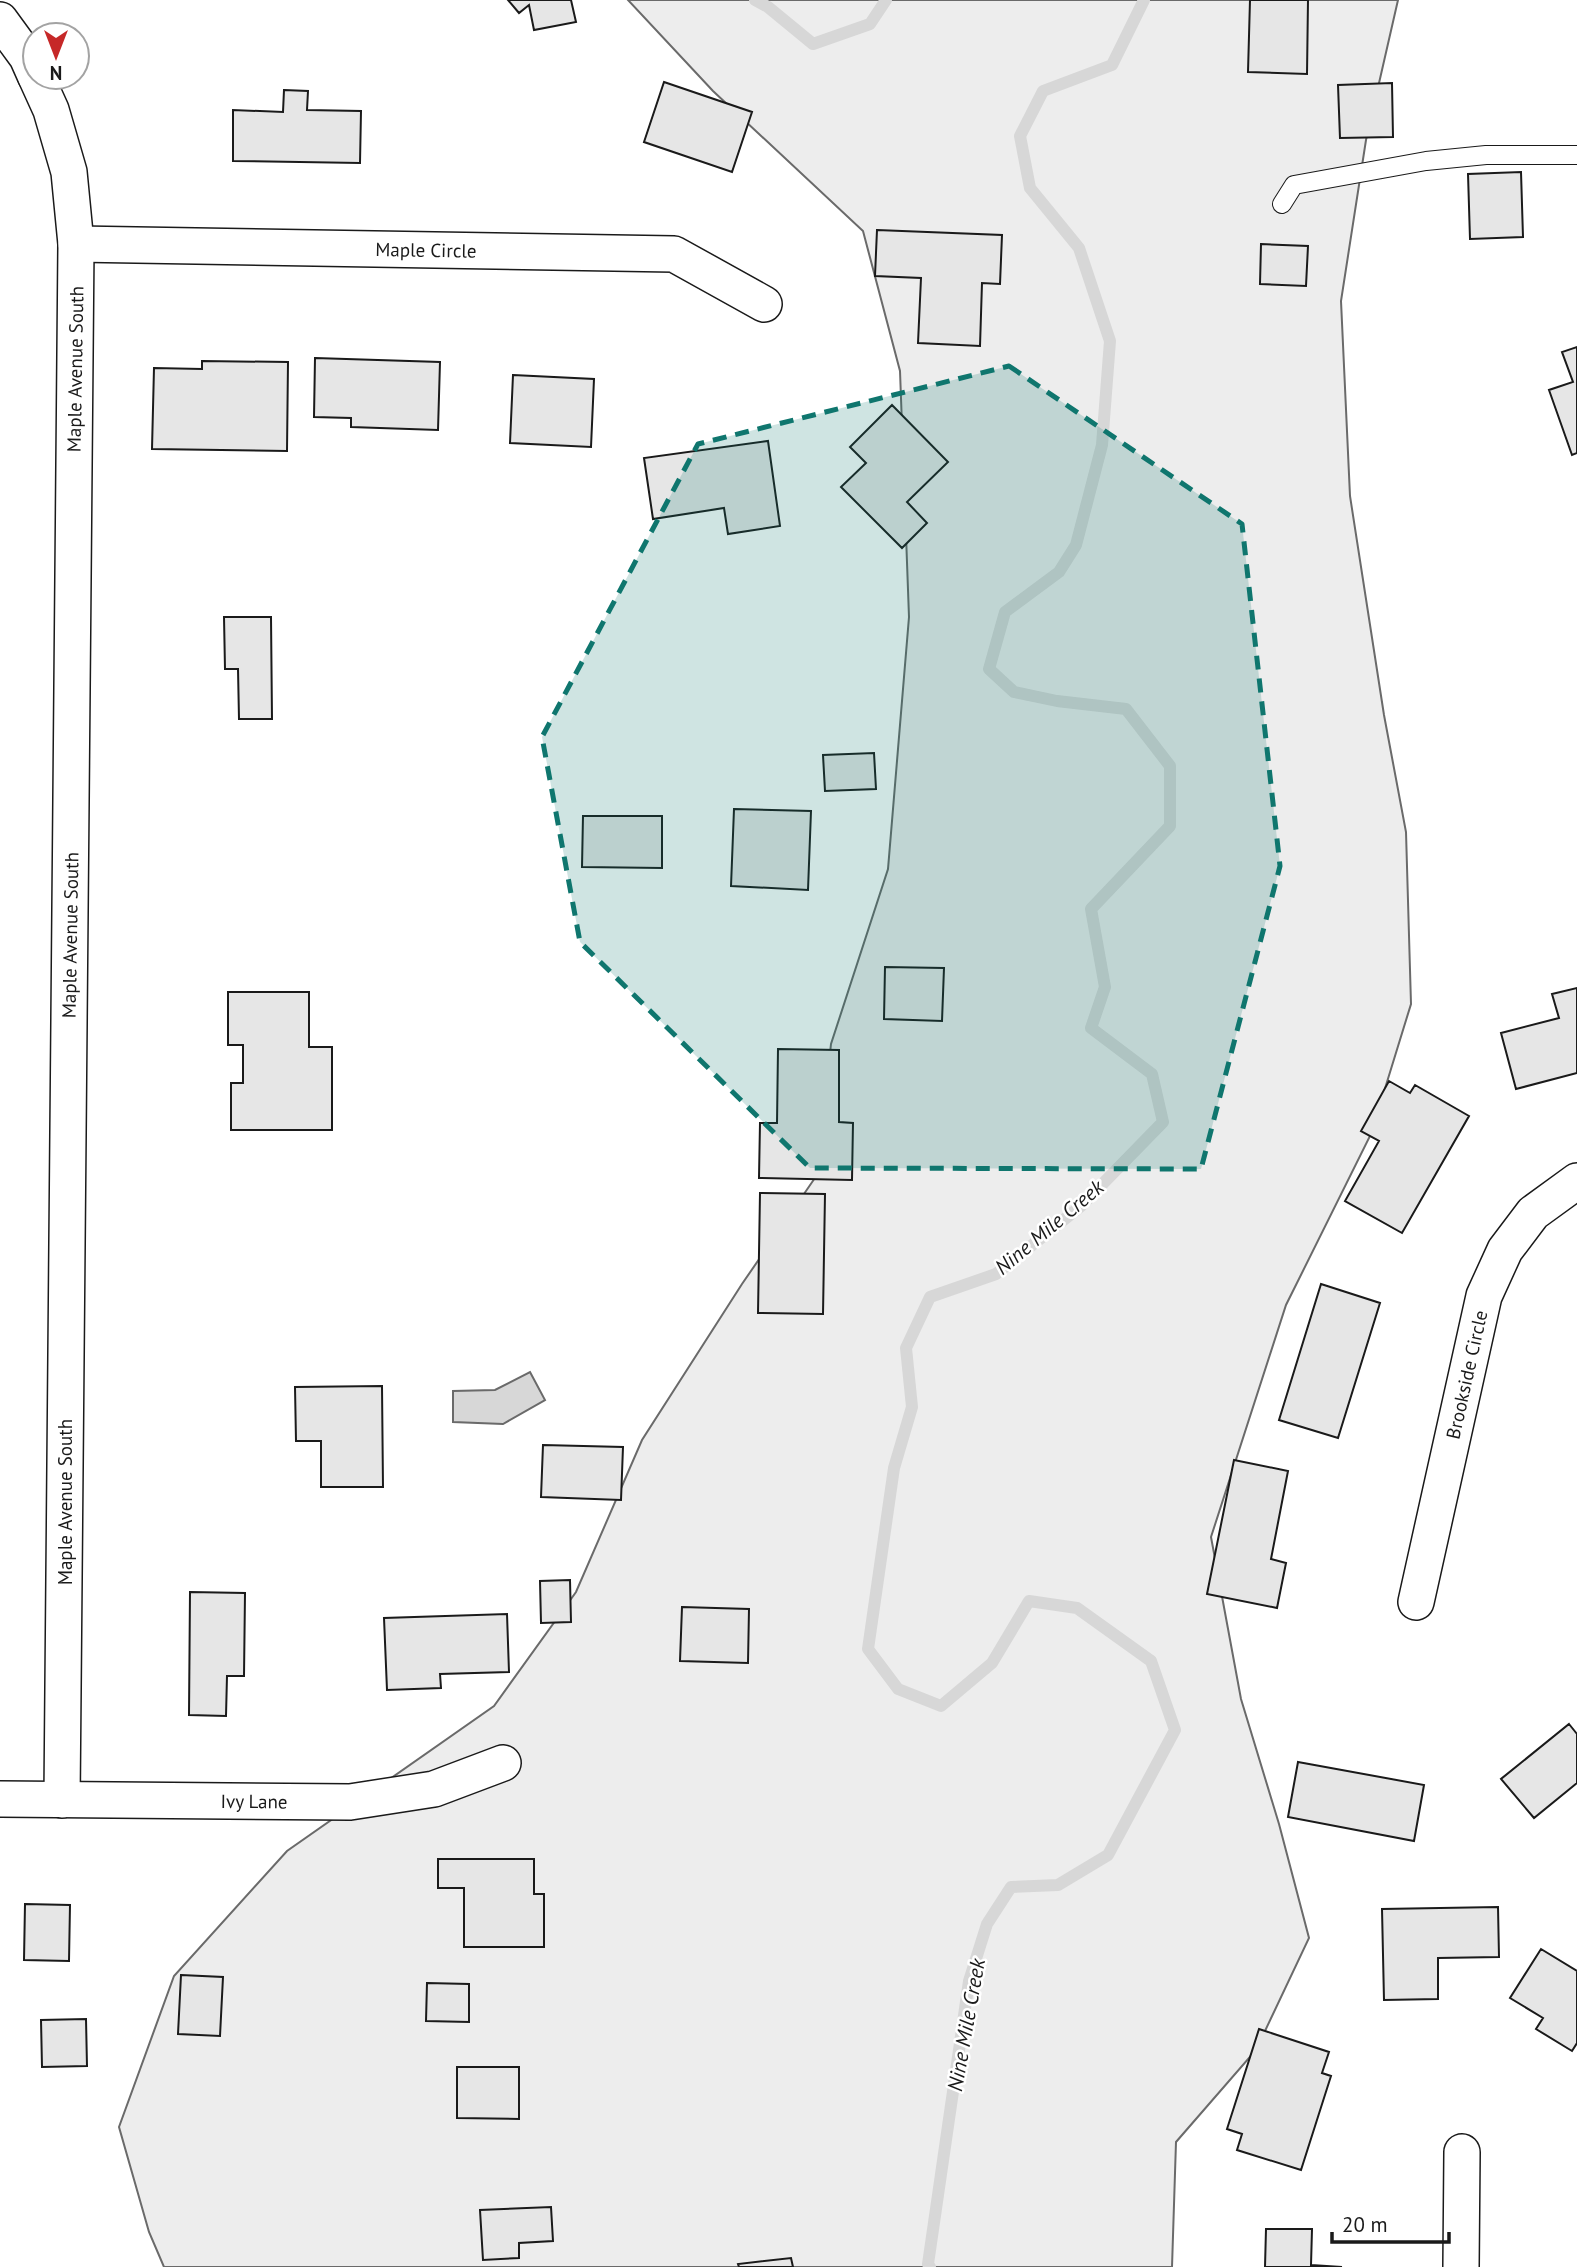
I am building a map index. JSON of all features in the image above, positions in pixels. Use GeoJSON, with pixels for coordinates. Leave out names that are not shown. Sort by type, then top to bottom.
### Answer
{"type":"FeatureCollection","features":[{"type":"Feature","properties":{"kind":"street","name":"Maple Avenue South"},"geometry":{"type":"LineString","coordinates":[[0,20],[21,49]]}},
{"type":"Feature","properties":{"kind":"street","name":"Maple Avenue South"},"geometry":{"type":"LineString","coordinates":[[43,91],[69,172],[76,244],[62,1800]]}},
{"type":"Feature","properties":{"kind":"street","name":"Maple Circle"},"geometry":{"type":"LineString","coordinates":[[76,244],[674,254],[764,304]]}},
{"type":"Feature","properties":{"kind":"street","name":"Brookside Circle"},"geometry":{"type":"LineString","coordinates":[[1416,1602],[1484,1296],[1505,1250],[1534,1213],[1577,1181]]}},
{"type":"Feature","properties":{"kind":"street","name":"Ivy Lane"},"geometry":{"type":"LineString","coordinates":[[0,1799],[350,1802],[434,1789],[503,1763]]}},
{"type":"Feature","properties":{"kind":"street"},"geometry":{"type":"LineString","coordinates":[[1461,2267],[1462,2152]]}},
{"type":"Feature","properties":{"kind":"lane"},"geometry":{"type":"LineString","coordinates":[[1282,204],[1294,185],[1426,161],[1486,155],[1577,155]]}},
{"type":"Feature","properties":{"kind":"highlighted area"},"geometry":{"type":"Polygon","coordinates":[[[1009,366],[1242,524],[1280,866],[1201,1169],[810,1168],[580,942],[542,737],[698,444],[1009,366]]]}},
{"type":"Feature","properties":{"kind":"shaded area"},"geometry":{"type":"Polygon","coordinates":[[[628,0],[1398,0],[1366,140],[1341,301],[1350,496],[1384,715],[1406,832],[1411,1004],[1371,1134],[1286,1305],[1211,1537],[1241,1699],[1279,1824],[1309,1938],[1256,2050],[1176,2142],[1172,2267],[164,2267],[149,2232],[119,2127],[174,1976],[287,1851],[494,1706],[576,1592],[642,1440],[742,1284],[817,1175],[831,1044],[888,869],[909,617],[900,371],[863,231],[713,91],[628,0]]]}},
{"type":"Feature","properties":{"kind":"shaded area"},"geometry":{"type":"Polygon","coordinates":[[[530,1372],[545,1400],[503,1424],[453,1422],[453,1391],[495,1390],[530,1372]]]}},
{"type":"Feature","properties":{"kind":"building"},"geometry":{"type":"Polygon","coordinates":[[[508,0],[571,0],[576,22],[534,30],[529,5],[519,13],[508,0]]]}},
{"type":"Feature","properties":{"kind":"building"},"geometry":{"type":"Polygon","coordinates":[[[1250,0],[1308,0],[1307,74],[1248,72],[1250,0]]]}},
{"type":"Feature","properties":{"kind":"building"},"geometry":{"type":"Polygon","coordinates":[[[664,82],[752,112],[732,172],[644,142],[664,82]]]}},
{"type":"Feature","properties":{"kind":"building"},"geometry":{"type":"Polygon","coordinates":[[[1392,83],[1393,137],[1340,138],[1338,85],[1392,83]]]}},
{"type":"Feature","properties":{"kind":"building"},"geometry":{"type":"Polygon","coordinates":[[[284,90],[308,91],[307,110],[361,111],[360,163],[233,161],[233,110],[283,112],[284,90]]]}},
{"type":"Feature","properties":{"kind":"building"},"geometry":{"type":"Polygon","coordinates":[[[1521,172],[1523,237],[1470,239],[1468,174],[1521,172]]]}},
{"type":"Feature","properties":{"kind":"building"},"geometry":{"type":"Polygon","coordinates":[[[877,230],[1002,235],[1000,284],[982,283],[980,346],[918,343],[921,278],[875,276],[877,230]]]}},
{"type":"Feature","properties":{"kind":"building"},"geometry":{"type":"Polygon","coordinates":[[[1261,244],[1308,246],[1306,286],[1260,284],[1261,244]]]}},
{"type":"Feature","properties":{"kind":"building"},"geometry":{"type":"Polygon","coordinates":[[[1577,347],[1577,453],[1572,455],[1549,390],[1573,382],[1562,352],[1577,347]]]}},
{"type":"Feature","properties":{"kind":"building"},"geometry":{"type":"Polygon","coordinates":[[[315,358],[440,362],[438,430],[351,427],[351,418],[314,417],[315,358]]]}},
{"type":"Feature","properties":{"kind":"building"},"geometry":{"type":"Polygon","coordinates":[[[202,361],[288,362],[287,451],[152,449],[154,368],[202,369],[202,361]]]}},
{"type":"Feature","properties":{"kind":"building"},"geometry":{"type":"Polygon","coordinates":[[[513,375],[594,379],[591,447],[510,443],[513,375]]]}},
{"type":"Feature","properties":{"kind":"building"},"geometry":{"type":"Polygon","coordinates":[[[892,405],[948,462],[907,502],[927,523],[902,548],[841,487],[866,463],[850,447],[892,405]]]}},
{"type":"Feature","properties":{"kind":"building"},"geometry":{"type":"Polygon","coordinates":[[[768,441],[780,526],[728,534],[724,508],[653,519],[644,458],[768,441]]]}},
{"type":"Feature","properties":{"kind":"building"},"geometry":{"type":"Polygon","coordinates":[[[224,617],[271,617],[272,719],[239,719],[238,669],[225,669],[224,617]]]}},
{"type":"Feature","properties":{"kind":"building"},"geometry":{"type":"Polygon","coordinates":[[[874,753],[876,789],[825,791],[823,755],[874,753]]]}},
{"type":"Feature","properties":{"kind":"building"},"geometry":{"type":"Polygon","coordinates":[[[734,809],[811,811],[808,890],[731,886],[734,809]]]}},
{"type":"Feature","properties":{"kind":"building"},"geometry":{"type":"Polygon","coordinates":[[[583,816],[662,816],[662,868],[582,867],[583,816]]]}},
{"type":"Feature","properties":{"kind":"building"},"geometry":{"type":"Polygon","coordinates":[[[885,967],[944,968],[942,1021],[884,1019],[885,967]]]}},
{"type":"Feature","properties":{"kind":"building"},"geometry":{"type":"Polygon","coordinates":[[[1577,988],[1577,1073],[1516,1089],[1501,1033],[1559,1018],[1552,994],[1577,988]]]}},
{"type":"Feature","properties":{"kind":"building"},"geometry":{"type":"Polygon","coordinates":[[[228,992],[309,992],[309,1047],[332,1047],[332,1130],[231,1130],[231,1083],[243,1083],[243,1045],[228,1045],[228,992]]]}},
{"type":"Feature","properties":{"kind":"building"},"geometry":{"type":"Polygon","coordinates":[[[778,1049],[839,1050],[839,1122],[853,1123],[852,1180],[759,1178],[760,1123],[777,1123],[778,1049]]]}},
{"type":"Feature","properties":{"kind":"building"},"geometry":{"type":"Polygon","coordinates":[[[1389,1081],[1410,1093],[1415,1085],[1469,1116],[1402,1233],[1345,1201],[1379,1141],[1361,1131],[1389,1081]]]}},
{"type":"Feature","properties":{"kind":"building"},"geometry":{"type":"Polygon","coordinates":[[[760,1193],[825,1194],[823,1314],[758,1313],[760,1193]]]}},
{"type":"Feature","properties":{"kind":"building"},"geometry":{"type":"Polygon","coordinates":[[[1321,1284],[1380,1303],[1338,1438],[1279,1420],[1321,1284]]]}},
{"type":"Feature","properties":{"kind":"building"},"geometry":{"type":"Polygon","coordinates":[[[382,1386],[383,1487],[321,1487],[321,1441],[296,1441],[295,1387],[382,1386]]]}},
{"type":"Feature","properties":{"kind":"building"},"geometry":{"type":"Polygon","coordinates":[[[543,1445],[623,1447],[621,1500],[541,1497],[543,1445]]]}},
{"type":"Feature","properties":{"kind":"building"},"geometry":{"type":"Polygon","coordinates":[[[1234,1460],[1288,1471],[1271,1559],[1286,1563],[1277,1608],[1207,1594],[1234,1460]]]}},
{"type":"Feature","properties":{"kind":"building"},"geometry":{"type":"Polygon","coordinates":[[[570,1580],[571,1622],[541,1623],[540,1581],[570,1580]]]}},
{"type":"Feature","properties":{"kind":"building"},"geometry":{"type":"Polygon","coordinates":[[[190,1592],[245,1593],[244,1676],[227,1676],[226,1716],[189,1715],[190,1592]]]}},
{"type":"Feature","properties":{"kind":"building"},"geometry":{"type":"Polygon","coordinates":[[[682,1607],[749,1609],[748,1663],[680,1661],[682,1607]]]}},
{"type":"Feature","properties":{"kind":"building"},"geometry":{"type":"Polygon","coordinates":[[[507,1614],[509,1672],[440,1674],[441,1688],[387,1690],[384,1618],[507,1614]]]}},
{"type":"Feature","properties":{"kind":"building"},"geometry":{"type":"Polygon","coordinates":[[[1569,1724],[1577,1734],[1577,1783],[1534,1818],[1501,1779],[1569,1724]]]}},
{"type":"Feature","properties":{"kind":"building"},"geometry":{"type":"Polygon","coordinates":[[[1298,1762],[1424,1785],[1414,1841],[1288,1817],[1298,1762]]]}},
{"type":"Feature","properties":{"kind":"building"},"geometry":{"type":"Polygon","coordinates":[[[438,1859],[534,1859],[534,1894],[544,1894],[544,1947],[464,1947],[464,1888],[438,1888],[438,1859]]]}},
{"type":"Feature","properties":{"kind":"building"},"geometry":{"type":"Polygon","coordinates":[[[25,1904],[70,1905],[69,1961],[24,1960],[25,1904]]]}},
{"type":"Feature","properties":{"kind":"building"},"geometry":{"type":"Polygon","coordinates":[[[1498,1907],[1499,1957],[1438,1958],[1438,1999],[1384,2000],[1382,1909],[1498,1907]]]}},
{"type":"Feature","properties":{"kind":"building"},"geometry":{"type":"Polygon","coordinates":[[[1541,1949],[1577,1971],[1577,2043],[1572,2051],[1536,2029],[1543,2018],[1510,1998],[1541,1949]]]}},
{"type":"Feature","properties":{"kind":"building"},"geometry":{"type":"Polygon","coordinates":[[[181,1975],[223,1977],[220,2036],[178,2034],[181,1975]]]}},
{"type":"Feature","properties":{"kind":"building"},"geometry":{"type":"Polygon","coordinates":[[[427,1983],[469,1984],[469,2022],[426,2021],[427,1983]]]}},
{"type":"Feature","properties":{"kind":"building"},"geometry":{"type":"Polygon","coordinates":[[[86,2019],[87,2066],[42,2067],[41,2020],[86,2019]]]}},
{"type":"Feature","properties":{"kind":"building"},"geometry":{"type":"Polygon","coordinates":[[[1259,2029],[1329,2052],[1322,2073],[1331,2076],[1301,2170],[1237,2150],[1242,2134],[1227,2129],[1259,2029]]]}},
{"type":"Feature","properties":{"kind":"building"},"geometry":{"type":"Polygon","coordinates":[[[457,2067],[519,2067],[519,2119],[457,2118],[457,2067]]]}},
{"type":"Feature","properties":{"kind":"building"},"geometry":{"type":"Polygon","coordinates":[[[551,2207],[553,2241],[519,2243],[519,2258],[483,2260],[480,2210],[551,2207]]]}},
{"type":"Feature","properties":{"kind":"building"},"geometry":{"type":"Polygon","coordinates":[[[1266,2229],[1312,2229],[1311,2265],[1342,2267],[1265,2267],[1266,2229]]]}},
{"type":"Feature","properties":{"kind":"building"},"geometry":{"type":"Polygon","coordinates":[[[791,2258],[793,2267],[739,2267],[738,2264],[791,2258]]]}},
{"type":"Feature","properties":{"kind":"waterway","name":"Nine Mile Creek"},"geometry":{"type":"LineString","coordinates":[[755,0],[768,7],[813,44],[870,24],[886,0]]}},
{"type":"Feature","properties":{"kind":"waterway","name":"Nine Mile Creek"},"geometry":{"type":"LineString","coordinates":[[930,2267],[928,2264],[969,1981],[987,1924],[1011,1887],[1058,1885],[1108,1855],[1175,1730],[1151,1661],[1077,1608],[1029,1601],[992,1663],[941,1706],[898,1689],[868,1649],[894,1468],[912,1407],[906,1348],[930,1297],[996,1274],[1081,1206],[1163,1122],[1152,1074],[1091,1028],[1105,987],[1091,909],[1170,826],[1170,766],[1126,709],[1057,701],[1014,692],[989,669],[1005,612],[1059,572],[1076,545],[1102,445],[1110,341],[1079,248],[1030,188],[1020,136],[1043,91],[1112,65],[1144,0]]}}]}
